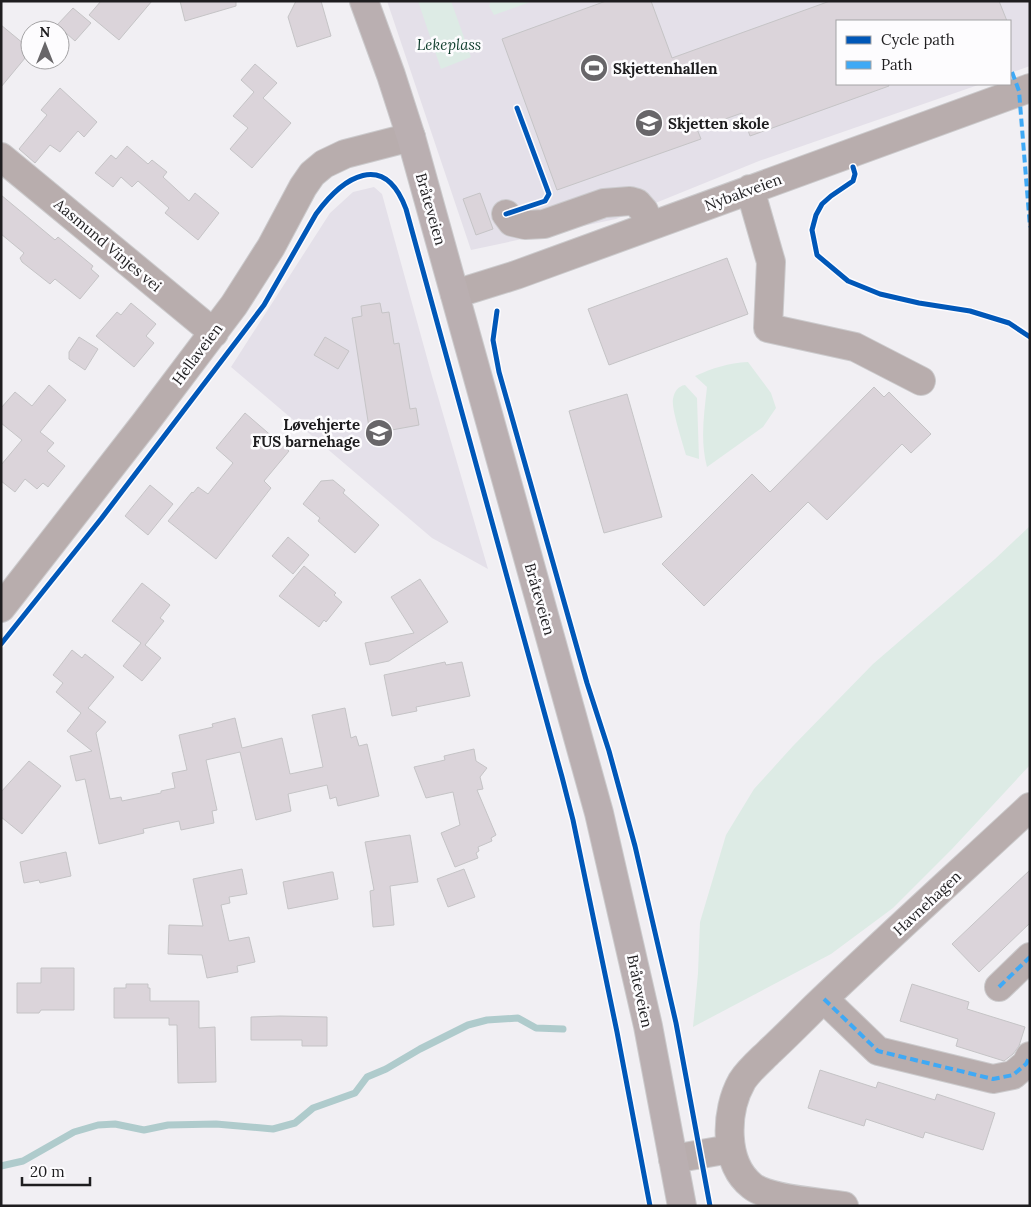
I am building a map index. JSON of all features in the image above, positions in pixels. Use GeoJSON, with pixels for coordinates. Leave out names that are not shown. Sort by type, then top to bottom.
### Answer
{"type":"FeatureCollection","features":[{"type":"Feature","properties":{"kind":"main road","name":"Bråteveien"},"geometry":{"type":"LineString","coordinates":[[364,1],[411,137],[568,698],[607,847],[642,998],[682,1206]]}},
{"type":"Feature","properties":{"kind":"street","name":"Nybakveien"},"geometry":{"type":"LineString","coordinates":[[455,294],[516,275],[1030,88]]}},
{"type":"Feature","properties":{"kind":"street","name":"Hellaveien"},"geometry":{"type":"LineString","coordinates":[[1,608],[214,333],[251,278],[312,174],[324,164],[345,154],[411,137]]}},
{"type":"Feature","properties":{"kind":"street","name":"Aasmund Vinjes vei"},"geometry":{"type":"LineString","coordinates":[[1,156],[214,333]]}},
{"type":"Feature","properties":{"kind":"street"},"geometry":{"type":"LineString","coordinates":[[750,189],[771,262],[768,328],[855,347],[921,381]]}},
{"type":"Feature","properties":{"kind":"street"},"geometry":{"type":"LineString","coordinates":[[506,214],[512,222],[525,226],[544,224],[604,203],[630,201],[637,203],[644,211],[650,226]]}},
{"type":"Feature","properties":{"kind":"street","name":"Havnehagen"},"geometry":{"type":"LineString","coordinates":[[730,1149],[731,1108],[742,1081],[824,999],[1030,806]]}},
{"type":"Feature","properties":{"kind":"street"},"geometry":{"type":"LineString","coordinates":[[1000,987],[1030,958]]}},
{"type":"Feature","properties":{"kind":"street"},"geometry":{"type":"LineString","coordinates":[[824,999],[878,1051],[993,1078],[1013,1075],[1026,1064],[1030,1056]]}},
{"type":"Feature","properties":{"kind":"street"},"geometry":{"type":"LineString","coordinates":[[673,1159],[730,1149],[742,1175],[753,1187],[774,1196],[844,1206]]}},
{"type":"Feature","properties":{"kind":"shaded area","name":"Skjetten skole"},"geometry":{"type":"Polygon","coordinates":[[[387,1],[1030,1],[1030,66],[1011,73],[1011,20],[836,20],[836,85],[978,85],[759,161],[616,219],[471,250],[387,1]]]}},
{"type":"Feature","properties":{"kind":"shaded area","name":"Løvehjerte FUS barnehage"},"geometry":{"type":"Polygon","coordinates":[[[374,187],[382,194],[488,569],[432,538],[231,367],[330,213],[353,192],[374,187]]]}},
{"type":"Feature","properties":{"kind":"green space","name":"Lekeplass"},"geometry":{"type":"Polygon","coordinates":[[[418,1],[451,1],[471,57],[441,69],[418,1]]]}},
{"type":"Feature","properties":{"kind":"green space","name":"Lekeplass"},"geometry":{"type":"Polygon","coordinates":[[[491,1],[533,1],[494,15],[489,6],[491,1]]]}},
{"type":"Feature","properties":{"kind":"green space"},"geometry":{"type":"Polygon","coordinates":[[[748,362],[771,393],[776,408],[763,427],[707,467],[703,437],[707,387],[695,376],[721,366],[748,362]]]}},
{"type":"Feature","properties":{"kind":"green space"},"geometry":{"type":"Polygon","coordinates":[[[685,385],[697,398],[699,459],[686,455],[674,410],[674,394],[678,388],[685,385]]]}},
{"type":"Feature","properties":{"kind":"green space"},"geometry":{"type":"Polygon","coordinates":[[[1030,526],[1030,765],[952,849],[893,908],[831,954],[693,1027],[700,922],[726,835],[754,789],[873,664],[995,559],[1030,526]]]}},
{"type":"Feature","properties":{"kind":"building"},"geometry":{"type":"Polygon","coordinates":[[[101,1],[152,1],[119,40],[89,15],[101,1]]]}},
{"type":"Feature","properties":{"kind":"building"},"geometry":{"type":"Polygon","coordinates":[[[180,1],[236,1],[236,6],[185,21],[180,1]]]}},
{"type":"Feature","properties":{"kind":"building"},"geometry":{"type":"Polygon","coordinates":[[[296,1],[321,1],[331,36],[297,47],[288,17],[296,1]]]}},
{"type":"Feature","properties":{"kind":"building"},"geometry":{"type":"Polygon","coordinates":[[[606,1],[651,1],[672,58],[830,1],[999,1],[1007,20],[836,20],[836,85],[889,86],[750,136],[742,113],[697,129],[701,139],[557,190],[502,39],[606,1]]]}},
{"type":"Feature","properties":{"kind":"building"},"geometry":{"type":"Polygon","coordinates":[[[73,8],[91,23],[75,41],[70,37],[70,20],[62,20],[73,8]]]}},
{"type":"Feature","properties":{"kind":"building"},"geometry":{"type":"Polygon","coordinates":[[[1,25],[20,41],[20,64],[1,87],[1,25]]]}},
{"type":"Feature","properties":{"kind":"building"},"geometry":{"type":"Polygon","coordinates":[[[255,64],[277,83],[263,98],[291,123],[252,168],[230,149],[248,128],[233,116],[254,92],[241,80],[255,64]]]}},
{"type":"Feature","properties":{"kind":"building"},"geometry":{"type":"Polygon","coordinates":[[[60,88],[97,122],[84,137],[78,131],[60,152],[50,145],[35,163],[19,149],[47,115],[41,110],[60,88]]]}},
{"type":"Feature","properties":{"kind":"building"},"geometry":{"type":"Polygon","coordinates":[[[127,146],[148,164],[152,160],[167,172],[163,177],[189,201],[195,193],[219,213],[198,240],[165,213],[169,208],[138,181],[132,187],[121,177],[113,187],[95,173],[111,155],[116,159],[127,146]]]}},
{"type":"Feature","properties":{"kind":"building"},"geometry":{"type":"Polygon","coordinates":[[[480,193],[493,229],[476,235],[463,199],[480,193]]]}},
{"type":"Feature","properties":{"kind":"building"},"geometry":{"type":"Polygon","coordinates":[[[1,195],[55,240],[58,237],[93,266],[91,269],[99,276],[80,299],[55,279],[50,284],[22,262],[20,258],[24,253],[1,234],[1,195]]]}},
{"type":"Feature","properties":{"kind":"building"},"geometry":{"type":"Polygon","coordinates":[[[727,258],[748,314],[609,365],[588,309],[727,258]]]}},
{"type":"Feature","properties":{"kind":"building"},"geometry":{"type":"Polygon","coordinates":[[[131,303],[156,324],[146,336],[154,343],[134,367],[96,336],[117,312],[121,315],[131,303]]]}},
{"type":"Feature","properties":{"kind":"building"},"geometry":{"type":"Polygon","coordinates":[[[380,303],[382,313],[389,312],[394,344],[399,343],[410,409],[416,408],[419,425],[370,434],[352,318],[362,316],[361,306],[380,303]]]}},
{"type":"Feature","properties":{"kind":"building"},"geometry":{"type":"Polygon","coordinates":[[[79,337],[98,349],[85,370],[69,359],[69,352],[79,337]]]}},
{"type":"Feature","properties":{"kind":"building"},"geometry":{"type":"Polygon","coordinates":[[[325,337],[349,351],[338,369],[314,355],[325,337]]]}},
{"type":"Feature","properties":{"kind":"building"},"geometry":{"type":"Polygon","coordinates":[[[49,385],[66,400],[40,432],[54,443],[47,451],[65,466],[48,487],[43,483],[37,489],[25,479],[15,492],[1,481],[1,465],[22,440],[1,423],[1,408],[15,392],[32,406],[49,385]]]}},
{"type":"Feature","properties":{"kind":"building"},"geometry":{"type":"Polygon","coordinates":[[[874,387],[884,397],[889,392],[931,434],[911,453],[902,444],[827,520],[808,502],[704,606],[662,564],[752,474],[770,492],[874,387]]]}},
{"type":"Feature","properties":{"kind":"building"},"geometry":{"type":"Polygon","coordinates":[[[627,394],[662,517],[604,533],[569,411],[627,394]]]}},
{"type":"Feature","properties":{"kind":"building"},"geometry":{"type":"Polygon","coordinates":[[[245,413],[289,451],[264,481],[271,488],[216,559],[168,521],[198,487],[208,494],[233,463],[216,448],[245,413]]]}},
{"type":"Feature","properties":{"kind":"building"},"geometry":{"type":"Polygon","coordinates":[[[333,480],[345,490],[343,493],[379,525],[355,553],[318,521],[320,518],[303,504],[321,481],[333,480]]]}},
{"type":"Feature","properties":{"kind":"building"},"geometry":{"type":"Polygon","coordinates":[[[150,485],[173,504],[148,535],[125,516],[150,485]]]}},
{"type":"Feature","properties":{"kind":"building"},"geometry":{"type":"Polygon","coordinates":[[[288,537],[309,555],[293,574],[272,556],[288,537]]]}},
{"type":"Feature","properties":{"kind":"building"},"geometry":{"type":"Polygon","coordinates":[[[304,566],[336,593],[334,595],[342,602],[326,622],[324,620],[319,627],[279,596],[304,566]]]}},
{"type":"Feature","properties":{"kind":"building"},"geometry":{"type":"Polygon","coordinates":[[[420,579],[448,622],[389,661],[370,665],[365,643],[414,633],[391,597],[420,579]]]}},
{"type":"Feature","properties":{"kind":"building"},"geometry":{"type":"Polygon","coordinates":[[[142,583],[170,605],[160,618],[164,621],[145,645],[161,658],[142,681],[123,666],[141,643],[112,621],[142,583]]]}},
{"type":"Feature","properties":{"kind":"building"},"geometry":{"type":"Polygon","coordinates":[[[72,650],[82,658],[85,654],[114,677],[88,708],[106,722],[96,733],[110,799],[121,797],[122,801],[161,793],[161,791],[175,788],[172,773],[187,770],[179,735],[213,727],[212,724],[235,718],[242,748],[282,738],[290,774],[323,767],[312,715],[345,708],[351,738],[356,736],[359,746],[367,744],[379,796],[338,806],[336,797],[330,799],[327,785],[288,794],[291,811],[256,820],[240,752],[206,760],[217,810],[212,811],[214,823],[181,830],[179,821],[143,829],[144,833],[99,844],[85,779],[76,781],[70,756],[92,751],[67,731],[81,713],[56,692],[63,683],[53,675],[72,650]]]}},
{"type":"Feature","properties":{"kind":"building"},"geometry":{"type":"Polygon","coordinates":[[[445,662],[446,665],[462,662],[470,696],[416,707],[417,711],[392,716],[384,675],[445,662]]]}},
{"type":"Feature","properties":{"kind":"building"},"geometry":{"type":"Polygon","coordinates":[[[474,749],[476,761],[487,768],[480,777],[483,789],[477,790],[496,835],[491,838],[492,841],[478,847],[479,851],[476,853],[478,858],[455,867],[441,833],[460,825],[453,792],[426,798],[414,767],[445,760],[444,756],[474,749]]]}},
{"type":"Feature","properties":{"kind":"building"},"geometry":{"type":"Polygon","coordinates":[[[29,761],[61,786],[22,834],[1,817],[1,792],[29,761]]]}},
{"type":"Feature","properties":{"kind":"building"},"geometry":{"type":"Polygon","coordinates":[[[410,835],[418,882],[390,886],[394,925],[373,927],[370,891],[374,890],[365,842],[410,835]]]}},
{"type":"Feature","properties":{"kind":"building"},"geometry":{"type":"Polygon","coordinates":[[[66,852],[71,876],[40,883],[39,880],[24,883],[20,862],[66,852]]]}},
{"type":"Feature","properties":{"kind":"building"},"geometry":{"type":"Polygon","coordinates":[[[242,869],[247,894],[229,897],[230,903],[221,905],[229,941],[249,937],[255,962],[237,966],[238,972],[207,978],[202,955],[168,954],[169,925],[203,926],[193,879],[242,869]]]}},
{"type":"Feature","properties":{"kind":"building"},"geometry":{"type":"Polygon","coordinates":[[[464,869],[475,897],[448,907],[437,879],[464,869]]]}},
{"type":"Feature","properties":{"kind":"building"},"geometry":{"type":"Polygon","coordinates":[[[1030,870],[1030,923],[979,972],[952,944],[1030,870]]]}},
{"type":"Feature","properties":{"kind":"building"},"geometry":{"type":"Polygon","coordinates":[[[333,872],[338,899],[288,909],[283,882],[333,872]]]}},
{"type":"Feature","properties":{"kind":"building"},"geometry":{"type":"Polygon","coordinates":[[[41,968],[74,968],[74,1010],[41,1010],[39,1013],[17,1013],[17,983],[41,983],[41,968]]]}},
{"type":"Feature","properties":{"kind":"building"},"geometry":{"type":"Polygon","coordinates":[[[126,984],[148,984],[148,988],[150,988],[150,1001],[199,1001],[199,1028],[215,1027],[216,1082],[178,1083],[177,1025],[169,1025],[169,1018],[114,1018],[114,988],[126,988],[126,984]]]}},
{"type":"Feature","properties":{"kind":"building"},"geometry":{"type":"Polygon","coordinates":[[[912,984],[969,1002],[967,1009],[1025,1027],[1019,1046],[1004,1061],[956,1046],[958,1039],[900,1021],[912,984]]]}},
{"type":"Feature","properties":{"kind":"building"},"geometry":{"type":"Polygon","coordinates":[[[251,1017],[327,1017],[327,1046],[302,1046],[302,1040],[251,1040],[251,1017]]]}},
{"type":"Feature","properties":{"kind":"building"},"geometry":{"type":"Polygon","coordinates":[[[820,1070],[876,1088],[878,1082],[935,1100],[937,1094],[995,1113],[983,1150],[925,1132],[923,1138],[866,1119],[864,1126],[808,1108],[820,1070]]]}},
{"type":"Feature","properties":{"kind":"waterway"},"geometry":{"type":"LineString","coordinates":[[1,1166],[23,1161],[74,1132],[98,1125],[115,1124],[144,1130],[168,1125],[216,1124],[273,1129],[295,1123],[313,1108],[355,1093],[367,1077],[386,1069],[420,1049],[468,1025],[487,1020],[518,1018],[536,1028],[563,1029]]}},
{"type":"Feature","properties":{"kind":"marked path"},"geometry":{"type":"LineString","coordinates":[[1012,72],[1019,91],[1030,227]]}},
{"type":"Feature","properties":{"kind":"marked path"},"geometry":{"type":"LineString","coordinates":[[999,987],[1030,957]]}},
{"type":"Feature","properties":{"kind":"marked path"},"geometry":{"type":"LineString","coordinates":[[824,999],[878,1051],[993,1079],[1013,1075],[1026,1064],[1030,1056]]}},
{"type":"Feature","properties":{"kind":"cycle path"},"geometry":{"type":"LineString","coordinates":[[506,214],[545,201],[549,194],[517,108]]}},
{"type":"Feature","properties":{"kind":"cycle path"},"geometry":{"type":"LineString","coordinates":[[853,167],[855,174],[853,181],[822,204],[816,215],[812,230],[817,255],[848,281],[880,294],[919,303],[970,311],[1009,323],[1030,337]]}},
{"type":"Feature","properties":{"kind":"cycle path"},"geometry":{"type":"LineString","coordinates":[[1,644],[101,519],[264,305],[316,214],[338,189],[351,181],[363,176],[375,175],[386,180],[397,191],[406,209],[562,777],[573,820],[617,1032],[650,1206]]}},
{"type":"Feature","properties":{"kind":"cycle path"},"geometry":{"type":"LineString","coordinates":[[497,311],[493,340],[499,372],[635,846],[676,1023],[710,1206]]}},
{"type":"Feature","properties":{"kind":"place","name":"Skjettenhallen"},"geometry":{"type":"Point","coordinates":[594,68]}},
{"type":"Feature","properties":{"kind":"place","name":"Skjetten skole"},"geometry":{"type":"Point","coordinates":[649,123]}},
{"type":"Feature","properties":{"kind":"place","name":"Løvehjerte FUS barnehage"},"geometry":{"type":"Point","coordinates":[379,433]}}]}
